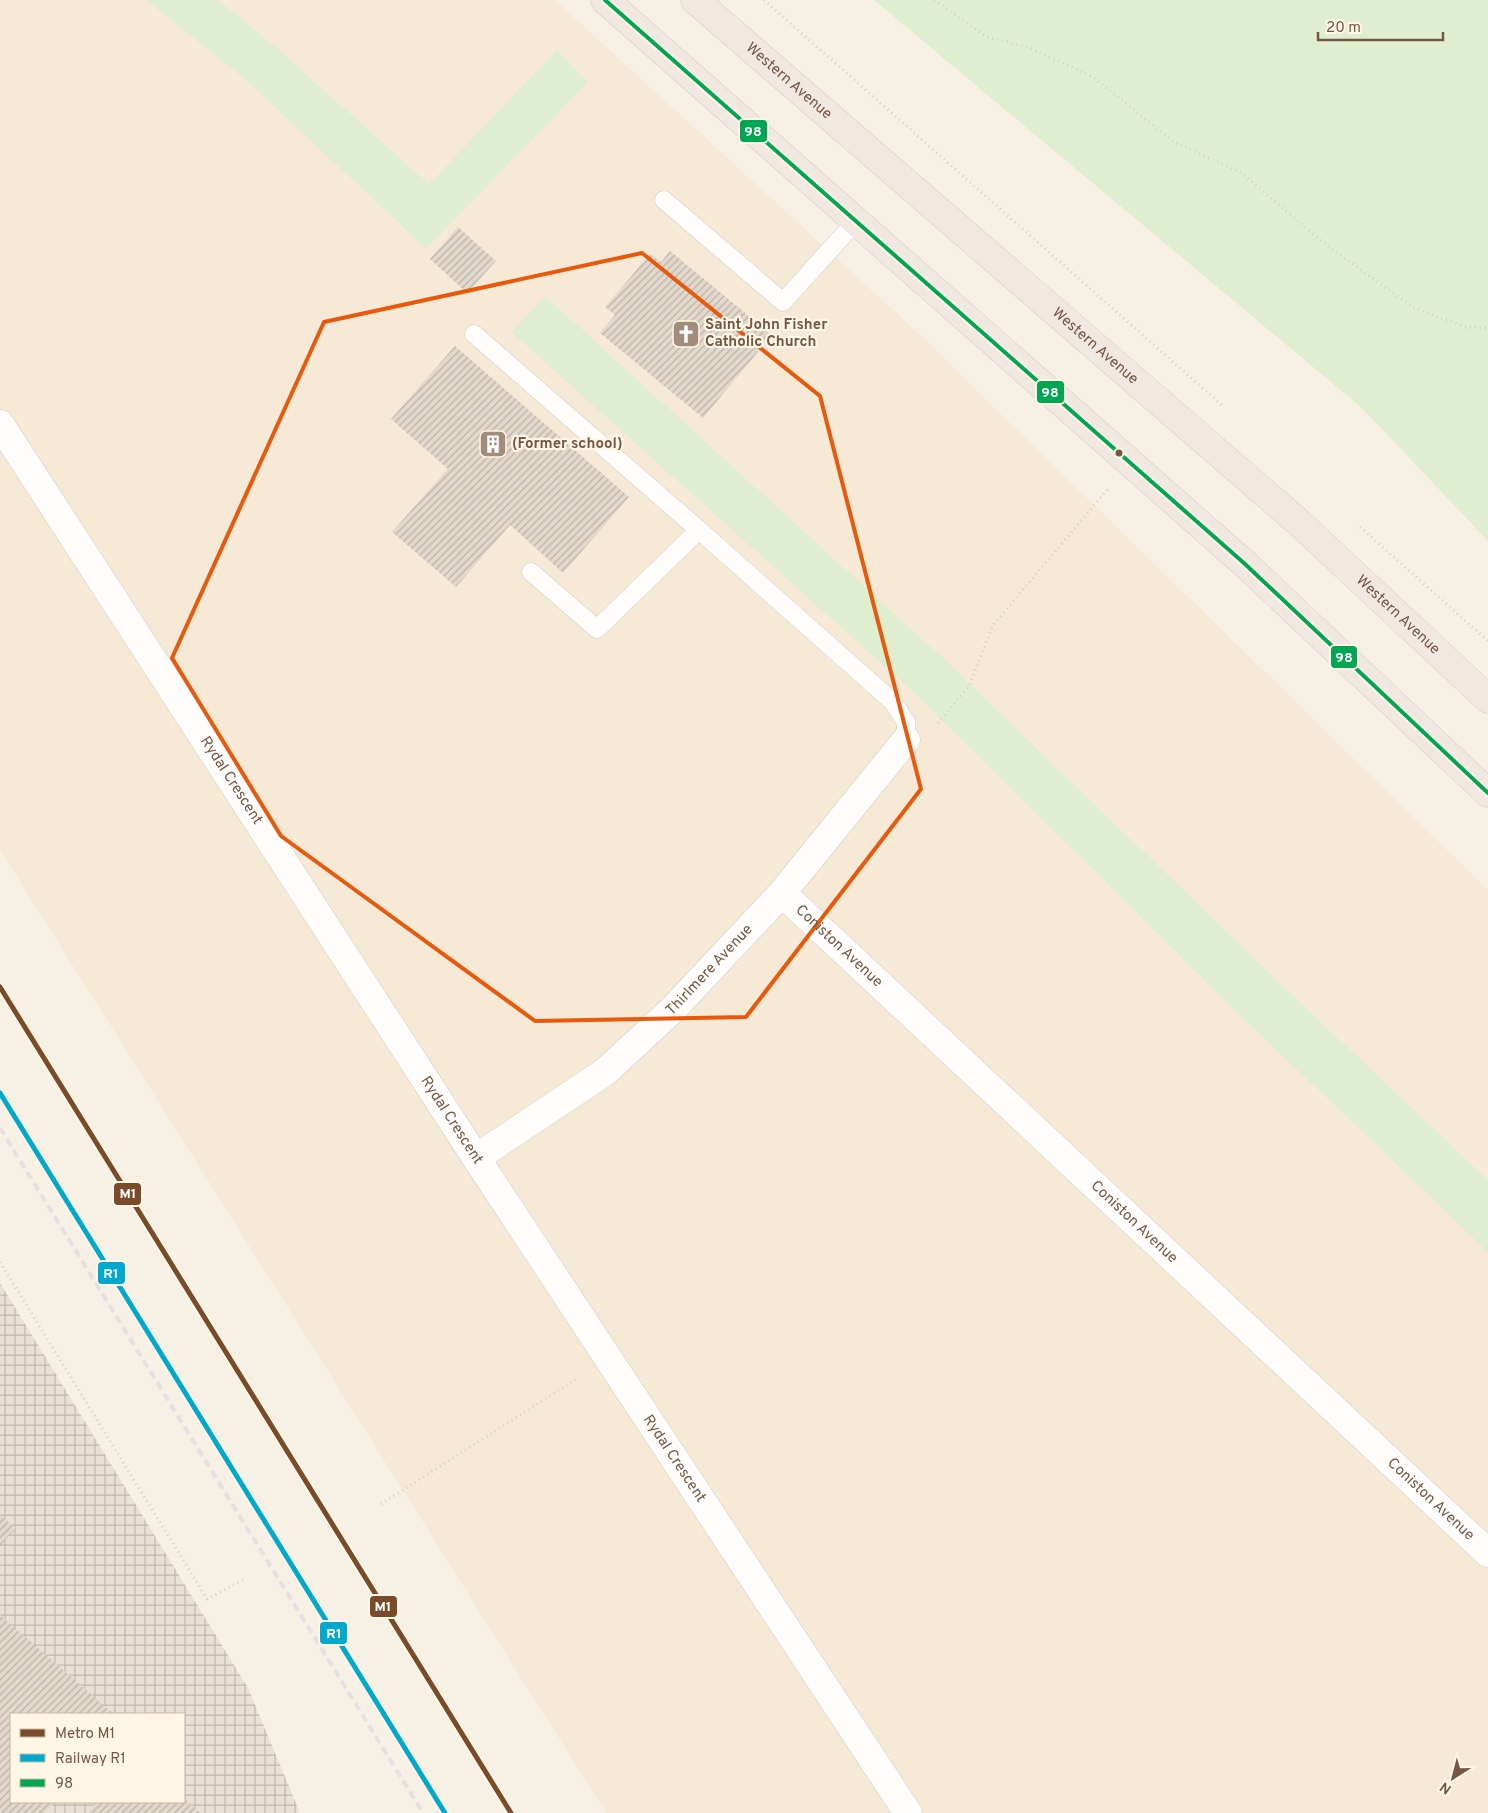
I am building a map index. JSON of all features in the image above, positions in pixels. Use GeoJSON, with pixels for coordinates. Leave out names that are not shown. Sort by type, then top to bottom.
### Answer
{"type":"FeatureCollection","features":[{"type":"Feature","properties":{"kind":"highway"},"geometry":{"type":"LineString","coordinates":[[605,0],[1245,564],[1488,793]]}},
{"type":"Feature","properties":{"kind":"highway","name":"Western Avenue"},"geometry":{"type":"LineString","coordinates":[[695,0],[1297,521],[1488,699]]}},
{"type":"Feature","properties":{"kind":"street","name":"Rydal Crescent"},"geometry":{"type":"LineString","coordinates":[[0,424],[476,1158],[908,1813]]}},
{"type":"Feature","properties":{"kind":"street","name":"Thirlmere Avenue"},"geometry":{"type":"LineString","coordinates":[[476,1158],[604,1072],[672,1010],[782,893],[906,740]]}},
{"type":"Feature","properties":{"kind":"street","name":"Coniston Avenue"},"geometry":{"type":"LineString","coordinates":[[782,893],[1488,1553]]}},
{"type":"Feature","properties":{"kind":"lane"},"geometry":{"type":"LineString","coordinates":[[664,200],[783,302],[856,221]]}},
{"type":"Feature","properties":{"kind":"lane"},"geometry":{"type":"LineString","coordinates":[[474,334],[893,702],[906,722],[906,740]]}},
{"type":"Feature","properties":{"kind":"lane"},"geometry":{"type":"LineString","coordinates":[[532,572],[598,629],[699,530]]}},
{"type":"Feature","properties":{"kind":"path"},"geometry":{"type":"LineString","coordinates":[[764,0],[1204,389]]}},
{"type":"Feature","properties":{"kind":"path"},"geometry":{"type":"LineString","coordinates":[[934,0],[986,37],[1025,46],[1093,77],[1174,142],[1240,172],[1324,243],[1414,308],[1465,327],[1488,328]]}},
{"type":"Feature","properties":{"kind":"path"},"geometry":{"type":"LineString","coordinates":[[906,740],[932,730],[969,686],[992,625],[1131,463]]}},
{"type":"Feature","properties":{"kind":"path"},"geometry":{"type":"LineString","coordinates":[[0,1262],[207,1600],[245,1579]]}},
{"type":"Feature","properties":{"kind":"path"},"geometry":{"type":"LineString","coordinates":[[381,1504],[608,1359]]}},
{"type":"Feature","properties":{"kind":"highlighted area"},"geometry":{"type":"Polygon","coordinates":[[[642,253],[820,396],[921,789],[746,1017],[535,1021],[281,836],[172,658],[324,322],[642,253]]]}},
{"type":"Feature","properties":{"kind":"shaded area"},"geometry":{"type":"Polygon","coordinates":[[[0,0],[555,0],[917,332],[1488,890],[1488,1813],[606,1813],[0,850],[0,0]]]}},
{"type":"Feature","properties":{"kind":"shaded area"},"geometry":{"type":"Polygon","coordinates":[[[0,1283],[248,1688],[300,1813],[0,1813],[0,1283]]]}},
{"type":"Feature","properties":{"kind":"green space"},"geometry":{"type":"Polygon","coordinates":[[[146,0],[218,0],[270,42],[429,184],[557,50],[588,82],[426,249],[246,80],[146,0]]]}},
{"type":"Feature","properties":{"kind":"green space"},"geometry":{"type":"Polygon","coordinates":[[[874,0],[1488,0],[1488,541],[1362,408],[874,0]]]}},
{"type":"Feature","properties":{"kind":"green space"},"geometry":{"type":"Polygon","coordinates":[[[545,296],[944,659],[1288,991],[1488,1180],[1488,1252],[1250,1025],[914,693],[511,332],[545,296]]]}},
{"type":"Feature","properties":{"kind":"building"},"geometry":{"type":"Polygon","coordinates":[[[458,227],[496,261],[467,293],[430,259],[458,227]]]}},
{"type":"Feature","properties":{"kind":"building","name":"Saint John Fisher Catholic Church"},"geometry":{"type":"Polygon","coordinates":[[[670,251],[772,335],[703,418],[600,333],[615,315],[605,307],[650,254],[661,262],[670,251]]]}},
{"type":"Feature","properties":{"kind":"building","name":"(Former school)"},"geometry":{"type":"Polygon","coordinates":[[[455,346],[629,497],[563,573],[510,525],[456,587],[392,532],[448,469],[391,419],[455,346]]]}},
{"type":"Feature","properties":{"kind":"building"},"geometry":{"type":"Polygon","coordinates":[[[0,1515],[16,1528],[0,1546],[0,1515]]]}},
{"type":"Feature","properties":{"kind":"building"},"geometry":{"type":"Polygon","coordinates":[[[0,1615],[113,1713],[10,1713],[10,1803],[54,1803],[45,1813],[0,1813],[0,1615]]]}},
{"type":"Feature","properties":{"kind":"building"},"geometry":{"type":"Polygon","coordinates":[[[185,1799],[200,1813],[90,1813],[88,1812],[96,1803],[185,1803],[185,1799]]]}},
{"type":"Feature","properties":{"kind":"railway"},"geometry":{"type":"LineString","coordinates":[[0,1093],[445,1813]]}},
{"type":"Feature","properties":{"kind":"railway"},"geometry":{"type":"LineString","coordinates":[[0,1128],[423,1813]]}},
{"type":"Feature","properties":{"kind":"metro line","name":"M1"},"geometry":{"type":"LineString","coordinates":[[0,987],[511,1813]]}},
{"type":"Feature","properties":{"kind":"rail line","name":"R1"},"geometry":{"type":"LineString","coordinates":[[0,1093],[445,1813]]}},
{"type":"Feature","properties":{"kind":"transit line","name":"98"},"geometry":{"type":"LineString","coordinates":[[605,0],[1245,564],[1488,793]]}},
{"type":"Feature","properties":{"kind":"place","name":"Saint John Fisher Catholic Church"},"geometry":{"type":"Point","coordinates":[686,334]}},
{"type":"Feature","properties":{"kind":"place","name":"(Former school)"},"geometry":{"type":"Point","coordinates":[493,444]}}]}
